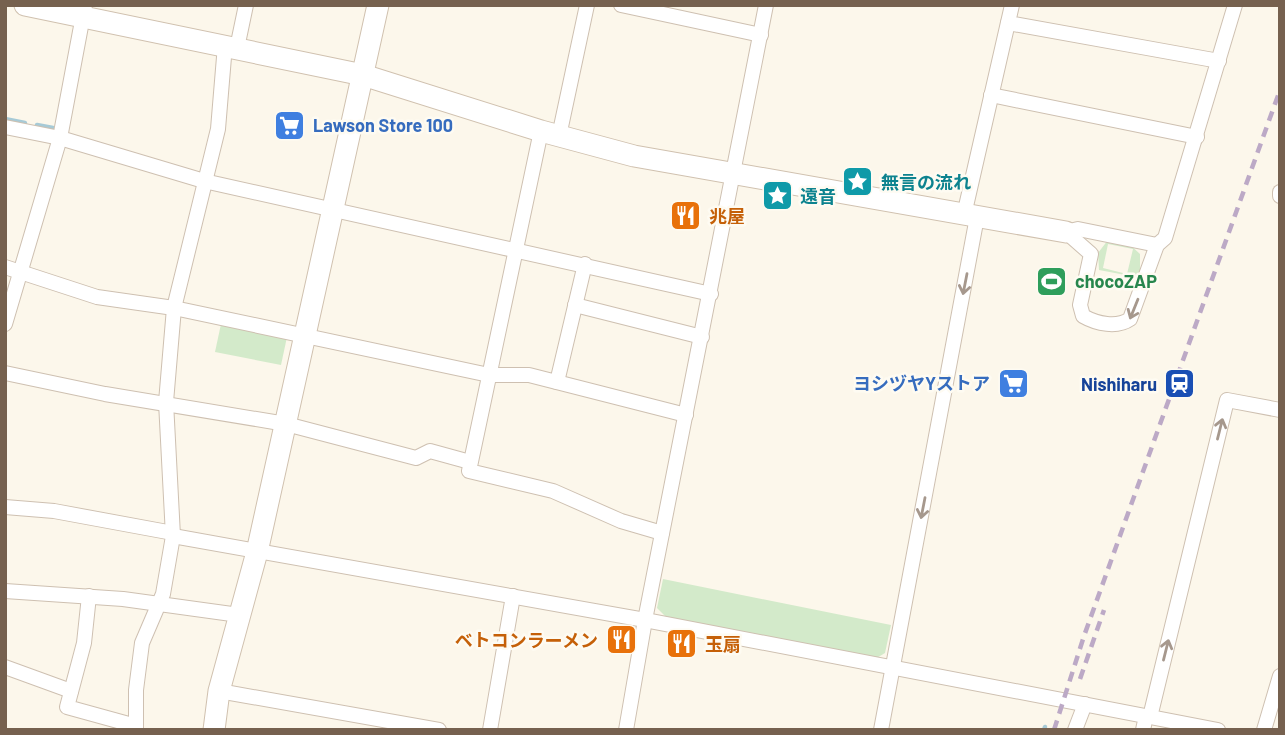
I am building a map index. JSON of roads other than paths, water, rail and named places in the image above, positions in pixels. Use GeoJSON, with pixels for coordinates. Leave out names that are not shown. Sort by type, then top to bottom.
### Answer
{"type":"FeatureCollection","features":[{"type":"Feature","properties":{"kind":"street"},"geometry":{"type":"LineString","coordinates":[[25,5],[84,11],[363,75],[634,156],[971,216],[1066,232],[1078,229],[1157,245]]}},
{"type":"Feature","properties":{"kind":"street"},"geometry":{"type":"LineString","coordinates":[[89,596],[84,643],[67,707],[136,728],[136,690],[142,643],[160,604],[173,535],[166,402],[174,308],[218,129],[231,46],[246,5]]}},
{"type":"Feature","properties":{"kind":"street"},"geometry":{"type":"LineString","coordinates":[[214,730],[219,691],[257,552],[378,5]]}},
{"type":"Feature","properties":{"kind":"street"},"geometry":{"type":"LineString","coordinates":[[587,5],[516,249],[468,471],[553,491],[621,521],[662,533]]}},
{"type":"Feature","properties":{"kind":"street"},"geometry":{"type":"LineString","coordinates":[[621,5],[761,35]]}},
{"type":"Feature","properties":{"kind":"street"},"geometry":{"type":"LineString","coordinates":[[626,730],[645,620],[766,5]]}},
{"type":"Feature","properties":{"kind":"street"},"geometry":{"type":"LineString","coordinates":[[881,730],[991,95],[1012,5]]}},
{"type":"Feature","properties":{"kind":"street"},"geometry":{"type":"LineString","coordinates":[[1104,234],[1091,254],[1080,305],[1083,316],[1093,322],[1122,325],[1130,319],[1157,245],[1165,238],[1235,5]]}},
{"type":"Feature","properties":{"kind":"street"},"geometry":{"type":"LineString","coordinates":[[5,324],[60,138],[84,11]]}},
{"type":"Feature","properties":{"kind":"street"},"geometry":{"type":"LineString","coordinates":[[1008,23],[1219,61]]}},
{"type":"Feature","properties":{"kind":"street"},"geometry":{"type":"LineString","coordinates":[[991,95],[1196,137]]}},
{"type":"Feature","properties":{"kind":"street"},"geometry":{"type":"LineString","coordinates":[[5,127],[60,138],[204,181],[711,294]]}},
{"type":"Feature","properties":{"kind":"street"},"geometry":{"type":"LineString","coordinates":[[1066,232],[1091,254]]}},
{"type":"Feature","properties":{"kind":"street"},"geometry":{"type":"LineString","coordinates":[[557,382],[585,264]]}},
{"type":"Feature","properties":{"kind":"street"},"geometry":{"type":"LineString","coordinates":[[5,267],[97,297],[174,308],[489,375],[528,375],[686,415]]}},
{"type":"Feature","properties":{"kind":"street"},"geometry":{"type":"LineString","coordinates":[[575,305],[702,337]]}},
{"type":"Feature","properties":{"kind":"street"},"geometry":{"type":"LineString","coordinates":[[5,373],[105,394],[286,424],[416,458],[430,451],[470,462]]}},
{"type":"Feature","properties":{"kind":"street"},"geometry":{"type":"LineString","coordinates":[[1147,721],[1227,401],[1280,410]]}},
{"type":"Feature","properties":{"kind":"street"},"geometry":{"type":"LineString","coordinates":[[5,507],[54,511],[257,552],[645,620],[1085,704],[1147,721],[1218,730]]}},
{"type":"Feature","properties":{"kind":"street"},"geometry":{"type":"LineString","coordinates":[[5,591],[89,596],[239,615]]}},
{"type":"Feature","properties":{"kind":"street"},"geometry":{"type":"LineString","coordinates":[[490,730],[513,596]]}},
{"type":"Feature","properties":{"kind":"street"},"geometry":{"type":"LineString","coordinates":[[5,667],[71,691]]}},
{"type":"Feature","properties":{"kind":"street"},"geometry":{"type":"LineString","coordinates":[[1264,730],[1280,676]]}},
{"type":"Feature","properties":{"kind":"street"},"geometry":{"type":"LineString","coordinates":[[219,691],[439,730]]}},
{"type":"Feature","properties":{"kind":"street"},"geometry":{"type":"LineString","coordinates":[[1076,730],[1085,704]]}},
{"type":"Feature","properties":{"kind":"waterway"},"geometry":{"type":"LineString","coordinates":[[5,119],[25,123]]}},
{"type":"Feature","properties":{"kind":"waterway"},"geometry":{"type":"LineString","coordinates":[[37,125],[53,128]]}},
{"type":"Feature","properties":{"kind":"railway"},"geometry":{"type":"LineString","coordinates":[[1054,730],[1084,636],[1280,90]]}},
{"type":"Feature","properties":{"kind":"railway"},"geometry":{"type":"LineString","coordinates":[[1080,679],[1104,610]]}},
{"type":"Feature","properties":{"kind":"place","name":"Lawson Store 100"},"geometry":{"type":"Point","coordinates":[290,125]}},
{"type":"Feature","properties":{"kind":"place","name":"無言の流れ"},"geometry":{"type":"Point","coordinates":[858,182]}},
{"type":"Feature","properties":{"kind":"place","name":"遠音"},"geometry":{"type":"Point","coordinates":[777,196]}},
{"type":"Feature","properties":{"kind":"place","name":"兆屋"},"geometry":{"type":"Point","coordinates":[686,216]}},
{"type":"Feature","properties":{"kind":"place","name":"chocoZAP"},"geometry":{"type":"Point","coordinates":[1052,281]}},
{"type":"Feature","properties":{"kind":"place","name":"ヨシヅヤYストア"},"geometry":{"type":"Point","coordinates":[1013,383]}},
{"type":"Feature","properties":{"kind":"place","name":"Nishiharu"},"geometry":{"type":"Point","coordinates":[1180,384]}},
{"type":"Feature","properties":{"kind":"place","name":"ベトコンラーメン"},"geometry":{"type":"Point","coordinates":[621,640]}},
{"type":"Feature","properties":{"kind":"place","name":"玉扇"},"geometry":{"type":"Point","coordinates":[682,644]}}]}
